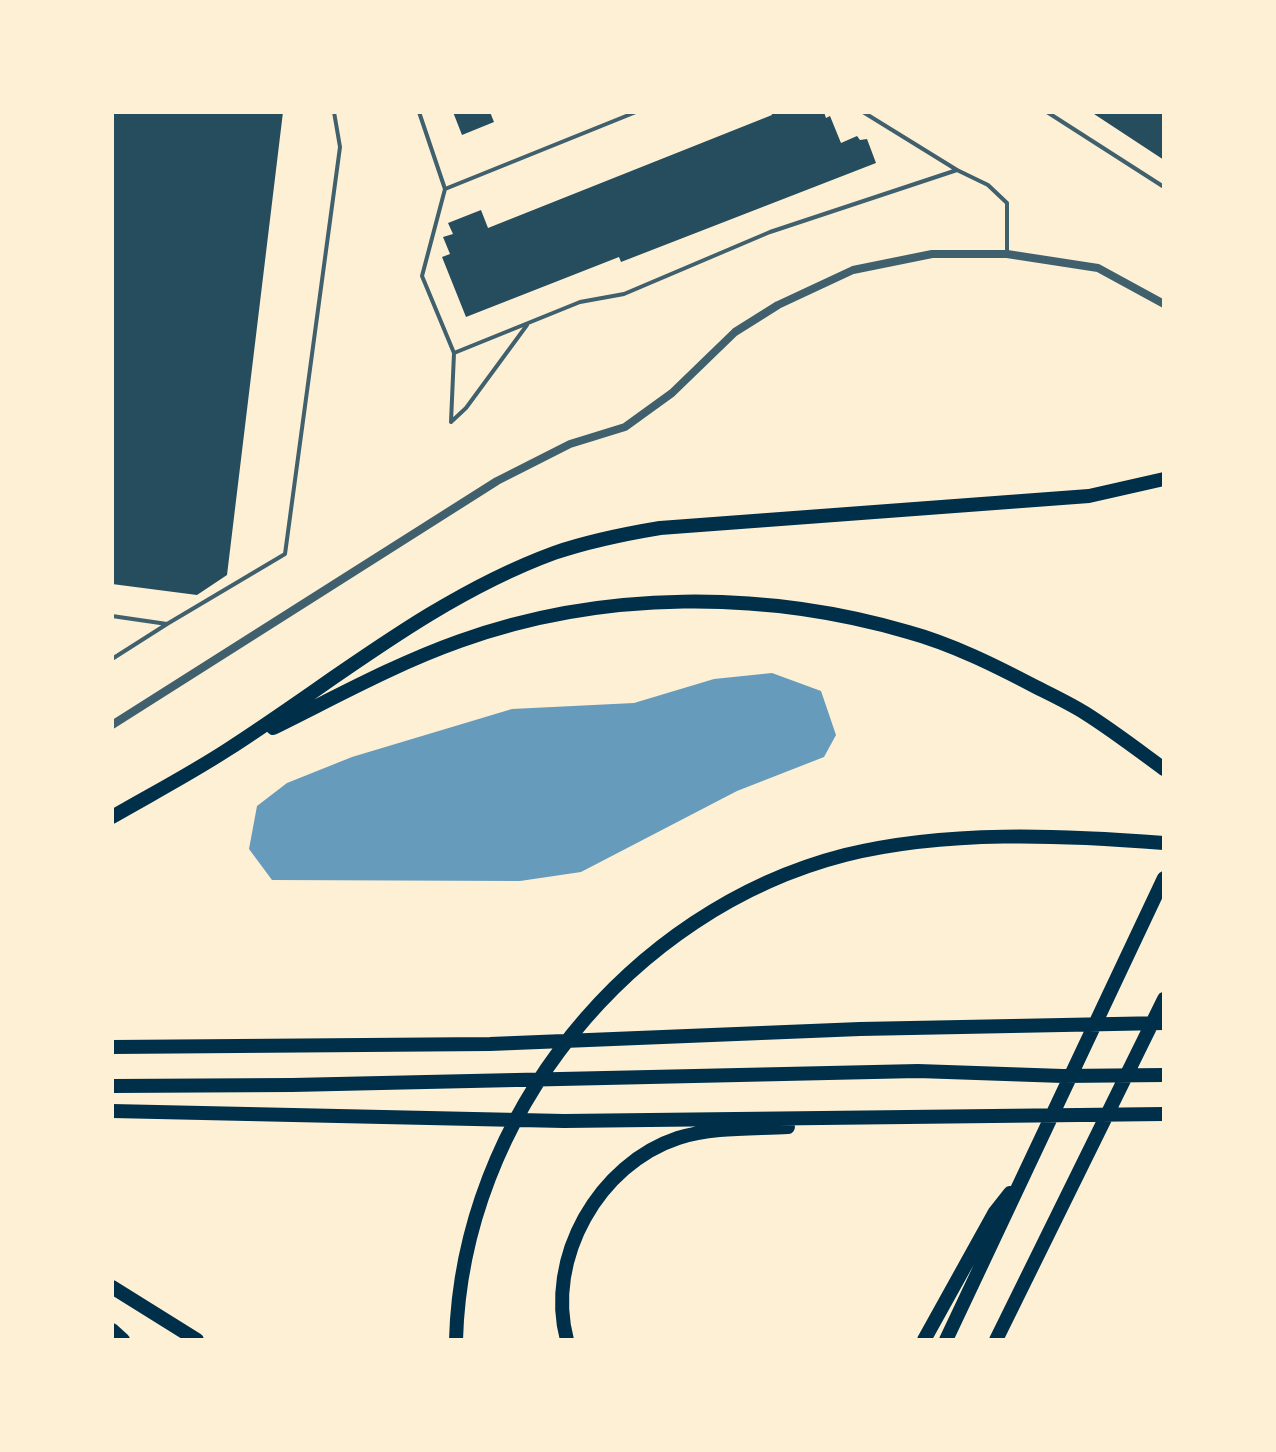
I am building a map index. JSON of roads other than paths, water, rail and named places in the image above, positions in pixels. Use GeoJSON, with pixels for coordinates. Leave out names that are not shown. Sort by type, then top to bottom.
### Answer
{"type":"FeatureCollection","features":[{"type":"Feature","properties":{"kind":"highway"},"geometry":{"type":"LineString","coordinates":[[226,751],[393,638],[484,584],[553,554],[593,541],[660,528],[1089,496],[1164,479]]}},
{"type":"Feature","properties":{"kind":"highway"},"geometry":{"type":"LineString","coordinates":[[112,817],[226,751],[392,669],[460,641],[514,625],[647,603],[726,602],[812,610],[910,632],[999,668],[1083,712],[1164,769]]}},
{"type":"Feature","properties":{"kind":"highway"},"geometry":{"type":"LineString","coordinates":[[456,1340],[462,1281],[472,1235],[500,1154],[520,1111],[554,1057],[593,1009],[667,940],[729,901],[765,884],[815,864],[877,848],[921,842],[1062,835],[1164,843]]}},
{"type":"Feature","properties":{"kind":"highway"},"geometry":{"type":"LineString","coordinates":[[946,1340],[1038,1151],[1164,878]]}},
{"type":"Feature","properties":{"kind":"highway"},"geometry":{"type":"LineString","coordinates":[[996,1340],[1164,999]]}},
{"type":"Feature","properties":{"kind":"highway"},"geometry":{"type":"LineString","coordinates":[[112,1047],[490,1044],[860,1029],[1164,1023]]}},
{"type":"Feature","properties":{"kind":"highway"},"geometry":{"type":"LineString","coordinates":[[112,1086],[918,1071],[1048,1076],[1164,1075]]}},
{"type":"Feature","properties":{"kind":"highway"},"geometry":{"type":"LineString","coordinates":[[112,1111],[564,1121],[1164,1114]]}},
{"type":"Feature","properties":{"kind":"highway"},"geometry":{"type":"LineString","coordinates":[[567,1340],[561,1309],[562,1286],[575,1238],[585,1216],[600,1195],[617,1175],[642,1155],[678,1138],[712,1131],[904,1121],[939,1115]]}},
{"type":"Feature","properties":{"kind":"highway"},"geometry":{"type":"LineString","coordinates":[[924,1340],[995,1212],[1028,1171]]}},
{"type":"Feature","properties":{"kind":"highway"},"geometry":{"type":"LineString","coordinates":[[112,1287],[197,1340]]}},
{"type":"Feature","properties":{"kind":"highway"},"geometry":{"type":"LineString","coordinates":[[112,1330],[123,1340]]}},
{"type":"Feature","properties":{"kind":"street"},"geometry":{"type":"LineString","coordinates":[[112,725],[497,481],[570,444],[625,427],[672,393],[735,332],[778,305],[853,270],[932,254],[1007,254],[1098,268],[1164,304]]}},
{"type":"Feature","properties":{"kind":"lane"},"geometry":{"type":"LineString","coordinates":[[112,659],[285,554],[340,147],[334,112]]}},
{"type":"Feature","properties":{"kind":"lane"},"geometry":{"type":"LineString","coordinates":[[419,112],[445,189],[422,276],[454,353],[451,422],[466,408],[528,323]]}},
{"type":"Feature","properties":{"kind":"lane"},"geometry":{"type":"LineString","coordinates":[[445,189],[636,112]]}},
{"type":"Feature","properties":{"kind":"lane"},"geometry":{"type":"LineString","coordinates":[[863,112],[957,170],[988,185],[1007,203],[1007,254]]}},
{"type":"Feature","properties":{"kind":"lane"},"geometry":{"type":"LineString","coordinates":[[1047,112],[1164,187]]}},
{"type":"Feature","properties":{"kind":"lane"},"geometry":{"type":"LineString","coordinates":[[454,353],[580,302],[624,294],[770,232],[957,170]]}},
{"type":"Feature","properties":{"kind":"lane"},"geometry":{"type":"LineString","coordinates":[[112,616],[167,624]]}},
{"type":"Feature","properties":{"kind":"water"},"geometry":{"type":"Polygon","coordinates":[[[772,673],[821,691],[836,735],[824,757],[737,791],[581,872],[520,881],[272,880],[249,849],[257,806],[287,783],[352,757],[512,709],[634,703],[714,679],[772,673]]]}}]}
